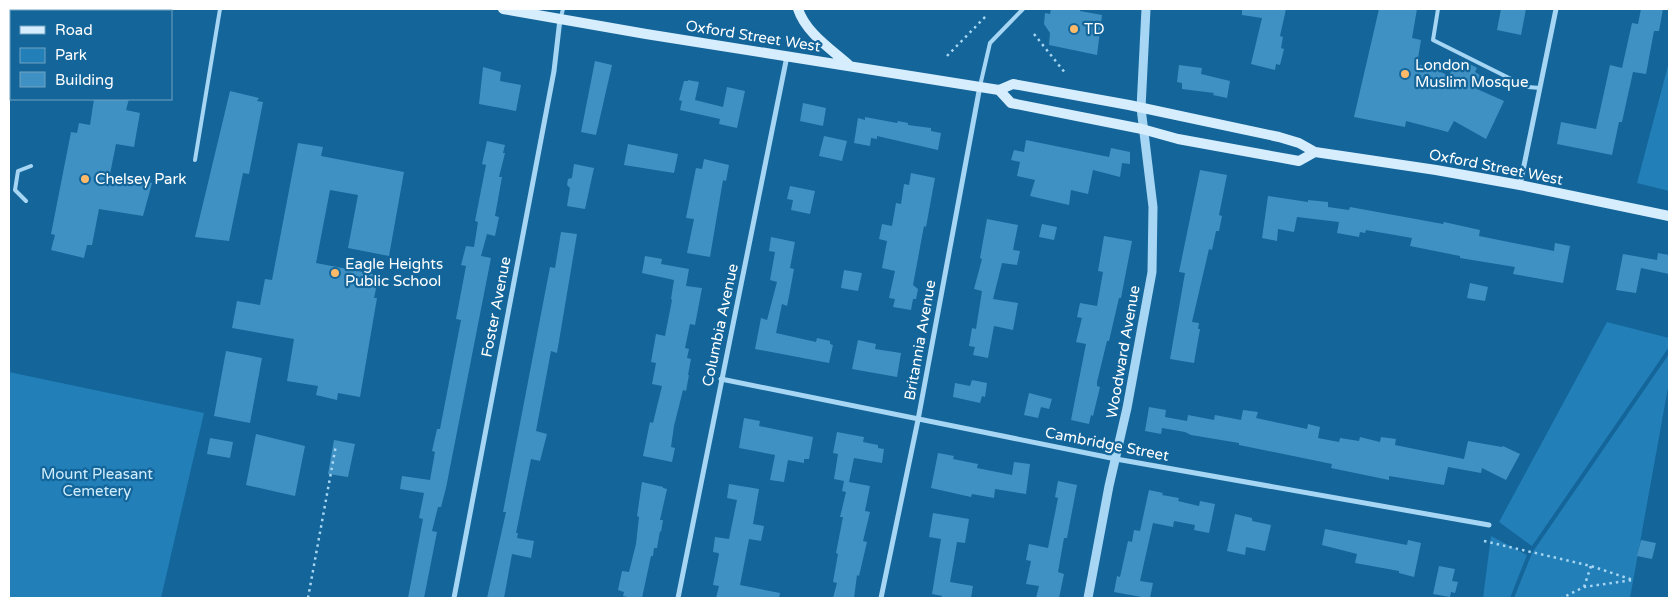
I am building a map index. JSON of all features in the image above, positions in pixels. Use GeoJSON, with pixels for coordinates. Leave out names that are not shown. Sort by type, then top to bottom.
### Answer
{"type":"FeatureCollection","features":[{"type":"Feature","properties":{"kind":"main road","name":"Oxford Street West"},"geometry":{"type":"LineString","coordinates":[[503,9],[999,90],[1013,84],[1279,137],[1299,143],[1315,152],[1520,185],[1669,216]]}},
{"type":"Feature","properties":{"kind":"main road"},"geometry":{"type":"LineString","coordinates":[[798,9],[801,18],[809,29],[850,66]]}},
{"type":"Feature","properties":{"kind":"main road","name":"Oxford Street West"},"geometry":{"type":"LineString","coordinates":[[999,90],[1011,103],[1142,129],[1178,139],[1299,161],[1315,152]]}},
{"type":"Feature","properties":{"kind":"street","name":"Woodward Avenue"},"geometry":{"type":"LineString","coordinates":[[1088,598],[1152,272],[1153,207],[1142,129],[1141,108],[1146,9]]}},
{"type":"Feature","properties":{"kind":"street"},"geometry":{"type":"LineString","coordinates":[[1520,185],[1556,9]]}},
{"type":"Feature","properties":{"kind":"street","name":"Foster Avenue"},"geometry":{"type":"LineString","coordinates":[[454,598],[554,71],[560,19]]}},
{"type":"Feature","properties":{"kind":"street","name":"Columbia Avenue"},"geometry":{"type":"LineString","coordinates":[[678,598],[787,56]]}},
{"type":"Feature","properties":{"kind":"street","name":"Britannia Avenue"},"geometry":{"type":"LineString","coordinates":[[881,598],[918,420],[980,86]]}},
{"type":"Feature","properties":{"kind":"street","name":"Cambridge Street"},"geometry":{"type":"LineString","coordinates":[[721,379],[1116,459],[1489,525]]}},
{"type":"Feature","properties":{"kind":"lane"},"geometry":{"type":"LineString","coordinates":[[195,160],[220,9]]}},
{"type":"Feature","properties":{"kind":"lane"},"geometry":{"type":"LineString","coordinates":[[560,19],[562,9]]}},
{"type":"Feature","properties":{"kind":"lane"},"geometry":{"type":"LineString","coordinates":[[980,86],[990,43],[1023,9]]}},
{"type":"Feature","properties":{"kind":"lane"},"geometry":{"type":"LineString","coordinates":[[1438,9],[1433,40],[1528,87],[1540,88]]}},
{"type":"Feature","properties":{"kind":"lane"},"geometry":{"type":"LineString","coordinates":[[26,201],[15,190],[18,171],[32,166]]}},
{"type":"Feature","properties":{"kind":"path"},"geometry":{"type":"LineString","coordinates":[[947,56],[986,16]]}},
{"type":"Feature","properties":{"kind":"path"},"geometry":{"type":"LineString","coordinates":[[1034,34],[1066,74]]}},
{"type":"Feature","properties":{"kind":"path"},"geometry":{"type":"LineString","coordinates":[[308,598],[336,444]]}},
{"type":"Feature","properties":{"kind":"path"},"geometry":{"type":"LineString","coordinates":[[1484,540],[1591,566],[1633,580],[1584,587],[1562,598]]}},
{"type":"Feature","properties":{"kind":"path"},"geometry":{"type":"LineString","coordinates":[[1584,587],[1591,566]]}},
{"type":"Feature","properties":{"kind":"green space"},"geometry":{"type":"Polygon","coordinates":[[[1669,62],[1669,191],[1637,183],[1669,62]]]}},
{"type":"Feature","properties":{"kind":"green space"},"geometry":{"type":"Polygon","coordinates":[[[1607,322],[1669,338],[1669,347],[1532,546],[1499,522],[1607,322]]]}},
{"type":"Feature","properties":{"kind":"green space"},"geometry":{"type":"Polygon","coordinates":[[[1669,354],[1669,382],[1630,598],[1514,598],[1532,553],[1669,354]]]}},
{"type":"Feature","properties":{"kind":"green space","name":"Mount Pleasant Cemetery"},"geometry":{"type":"Polygon","coordinates":[[[9,372],[204,413],[161,598],[9,598],[9,372]]]}},
{"type":"Feature","properties":{"kind":"green space"},"geometry":{"type":"Polygon","coordinates":[[[1491,536],[1527,555],[1510,598],[1483,598],[1491,536]]]}},
{"type":"Feature","properties":{"kind":"building","name":"TD"},"geometry":{"type":"Polygon","coordinates":[[[1051,9],[1080,9],[1080,11],[1102,15],[1097,55],[1049,45],[1050,33],[1044,24],[1045,13],[1050,14],[1051,9]]]}},
{"type":"Feature","properties":{"kind":"building"},"geometry":{"type":"Polygon","coordinates":[[[1242,9],[1286,9],[1280,36],[1283,37],[1281,48],[1284,49],[1280,65],[1276,64],[1275,70],[1251,64],[1262,18],[1242,15],[1242,9]]]}},
{"type":"Feature","properties":{"kind":"building","name":"London Muslim Mosque"},"geometry":{"type":"Polygon","coordinates":[[[1379,9],[1417,9],[1412,38],[1421,40],[1417,64],[1433,68],[1449,76],[1454,63],[1463,67],[1466,62],[1477,68],[1475,72],[1483,77],[1477,89],[1504,101],[1486,139],[1454,121],[1448,132],[1406,121],[1405,127],[1354,117],[1379,9]]]}},
{"type":"Feature","properties":{"kind":"building"},"geometry":{"type":"Polygon","coordinates":[[[1501,9],[1526,9],[1521,35],[1497,30],[1501,9]]]}},
{"type":"Feature","properties":{"kind":"building"},"geometry":{"type":"Polygon","coordinates":[[[1641,9],[1663,9],[1659,31],[1654,31],[1646,74],[1633,72],[1622,122],[1619,122],[1612,155],[1557,144],[1561,122],[1596,129],[1610,65],[1622,68],[1632,23],[1638,24],[1641,9]]]}},
{"type":"Feature","properties":{"kind":"building"},"geometry":{"type":"Polygon","coordinates":[[[595,61],[612,65],[596,135],[581,132],[595,61]]]}},
{"type":"Feature","properties":{"kind":"building"},"geometry":{"type":"Polygon","coordinates":[[[1179,65],[1202,68],[1201,74],[1230,81],[1227,98],[1213,95],[1214,93],[1182,89],[1182,83],[1177,82],[1179,65]]]}},
{"type":"Feature","properties":{"kind":"building"},"geometry":{"type":"Polygon","coordinates":[[[483,67],[501,72],[500,81],[521,85],[516,111],[479,104],[483,67]]]}},
{"type":"Feature","properties":{"kind":"building"},"geometry":{"type":"Polygon","coordinates":[[[684,81],[699,82],[695,100],[723,107],[727,87],[745,91],[737,128],[719,124],[720,119],[680,110],[682,101],[679,100],[684,81]]]}},
{"type":"Feature","properties":{"kind":"building"},"geometry":{"type":"Polygon","coordinates":[[[230,91],[259,98],[257,101],[263,102],[249,174],[243,173],[229,241],[195,237],[230,91]]]}},
{"type":"Feature","properties":{"kind":"building","name":"Chelsey Park"},"geometry":{"type":"Polygon","coordinates":[[[94,100],[129,100],[126,110],[140,113],[134,147],[116,144],[109,179],[133,184],[135,178],[152,183],[143,216],[99,209],[92,245],[87,245],[84,258],[51,250],[55,235],[51,234],[71,132],[77,133],[79,123],[90,125],[94,100]]]}},
{"type":"Feature","properties":{"kind":"building"},"geometry":{"type":"Polygon","coordinates":[[[803,103],[826,108],[823,126],[800,121],[803,103]]]}},
{"type":"Feature","properties":{"kind":"building"},"geometry":{"type":"Polygon","coordinates":[[[865,117],[931,128],[931,131],[941,133],[938,150],[877,136],[877,139],[871,138],[870,146],[854,143],[858,118],[865,120],[865,117]]]}},
{"type":"Feature","properties":{"kind":"building"},"geometry":{"type":"Polygon","coordinates":[[[824,136],[847,141],[842,161],[819,156],[824,136]]]}},
{"type":"Feature","properties":{"kind":"building"},"geometry":{"type":"Polygon","coordinates":[[[1026,140],[1109,157],[1111,148],[1130,152],[1130,164],[1122,163],[1120,177],[1093,170],[1088,194],[1071,190],[1069,205],[1030,196],[1035,180],[1017,176],[1020,162],[1011,160],[1014,150],[1024,152],[1026,140]]]}},
{"type":"Feature","properties":{"kind":"building"},"geometry":{"type":"Polygon","coordinates":[[[487,141],[505,145],[495,216],[499,217],[495,236],[487,234],[481,256],[491,258],[446,488],[441,507],[438,507],[432,531],[437,532],[424,598],[408,598],[423,519],[419,518],[424,493],[400,489],[402,476],[430,480],[435,452],[432,451],[437,429],[440,429],[461,320],[456,319],[466,266],[461,265],[466,246],[474,247],[478,222],[475,221],[486,165],[482,164],[487,141]]]}},
{"type":"Feature","properties":{"kind":"building"},"geometry":{"type":"Polygon","coordinates":[[[298,143],[323,147],[321,156],[404,172],[389,256],[348,248],[358,195],[330,190],[316,263],[379,275],[374,298],[377,298],[360,397],[338,393],[337,400],[316,395],[318,386],[287,381],[294,339],[232,328],[237,301],[260,305],[265,279],[272,280],[298,143]]]}},
{"type":"Feature","properties":{"kind":"building"},"geometry":{"type":"Polygon","coordinates":[[[628,144],[678,154],[674,173],[624,165],[628,144]]]}},
{"type":"Feature","properties":{"kind":"building"},"geometry":{"type":"Polygon","coordinates":[[[704,159],[729,165],[726,181],[723,180],[710,257],[687,253],[694,219],[686,218],[696,168],[702,169],[704,159]]]}},
{"type":"Feature","properties":{"kind":"building"},"geometry":{"type":"Polygon","coordinates":[[[574,164],[594,168],[585,209],[567,206],[570,188],[567,185],[568,179],[572,178],[574,164]]]}},
{"type":"Feature","properties":{"kind":"building"},"geometry":{"type":"Polygon","coordinates":[[[1200,170],[1227,175],[1219,215],[1222,216],[1219,231],[1216,231],[1212,250],[1209,249],[1192,322],[1199,323],[1198,329],[1200,329],[1194,363],[1170,359],[1185,273],[1179,272],[1200,170]]]}},
{"type":"Feature","properties":{"kind":"building"},"geometry":{"type":"Polygon","coordinates":[[[911,173],[935,178],[913,285],[918,289],[916,299],[913,299],[911,310],[893,307],[895,299],[889,298],[895,271],[882,268],[887,241],[879,239],[882,224],[892,226],[896,203],[901,204],[904,184],[909,185],[911,173]]]}},
{"type":"Feature","properties":{"kind":"building"},"geometry":{"type":"Polygon","coordinates":[[[790,186],[815,191],[810,214],[791,210],[793,200],[787,199],[790,186]]]}},
{"type":"Feature","properties":{"kind":"building"},"geometry":{"type":"Polygon","coordinates":[[[1268,196],[1308,202],[1308,200],[1328,202],[1328,207],[1349,210],[1350,207],[1443,224],[1444,222],[1480,230],[1479,236],[1554,251],[1555,243],[1570,246],[1563,283],[1513,274],[1515,267],[1460,258],[1460,256],[1410,246],[1412,238],[1366,230],[1365,233],[1360,232],[1359,237],[1337,233],[1339,222],[1297,217],[1294,232],[1278,229],[1277,241],[1262,238],[1268,196]]]}},
{"type":"Feature","properties":{"kind":"building"},"geometry":{"type":"Polygon","coordinates":[[[987,219],[1018,225],[1013,250],[1020,251],[1017,265],[1002,263],[993,299],[1018,303],[1013,330],[994,326],[988,358],[973,355],[975,347],[969,346],[972,328],[976,329],[982,291],[974,289],[982,259],[980,258],[987,219]]]}},
{"type":"Feature","properties":{"kind":"building"},"geometry":{"type":"Polygon","coordinates":[[[1042,224],[1057,227],[1054,240],[1039,237],[1042,224]]]}},
{"type":"Feature","properties":{"kind":"building"},"geometry":{"type":"Polygon","coordinates":[[[561,232],[577,234],[557,353],[551,351],[536,431],[547,434],[540,461],[531,459],[516,533],[518,533],[517,538],[534,541],[531,558],[512,554],[504,598],[487,598],[506,512],[503,512],[550,267],[555,268],[561,232]]]}},
{"type":"Feature","properties":{"kind":"building"},"geometry":{"type":"Polygon","coordinates":[[[1104,236],[1132,241],[1121,298],[1119,298],[1109,341],[1107,341],[1097,382],[1097,386],[1100,387],[1093,416],[1091,415],[1089,424],[1071,420],[1086,344],[1076,342],[1082,318],[1077,317],[1080,303],[1097,306],[1103,272],[1098,271],[1104,236]]]}},
{"type":"Feature","properties":{"kind":"building"},"geometry":{"type":"Polygon","coordinates":[[[771,237],[795,242],[790,268],[794,269],[787,306],[782,304],[776,333],[816,342],[817,338],[830,341],[830,344],[833,345],[829,363],[755,349],[761,318],[767,320],[777,282],[770,280],[775,252],[769,251],[771,237]]]}},
{"type":"Feature","properties":{"kind":"building"},"geometry":{"type":"Polygon","coordinates":[[[1658,253],[1669,255],[1669,274],[1641,268],[1636,293],[1616,290],[1623,254],[1657,260],[1658,253]]]}},
{"type":"Feature","properties":{"kind":"building"},"geometry":{"type":"Polygon","coordinates":[[[645,256],[662,259],[661,264],[689,269],[686,286],[702,288],[695,325],[690,324],[685,348],[689,349],[687,358],[691,359],[686,391],[683,390],[674,426],[671,447],[675,448],[672,462],[643,456],[650,422],[653,423],[662,386],[652,384],[656,363],[651,362],[656,334],[665,336],[674,280],[642,273],[645,256]]]}},
{"type":"Feature","properties":{"kind":"building"},"geometry":{"type":"Polygon","coordinates":[[[844,270],[862,273],[858,291],[841,288],[844,270]]]}},
{"type":"Feature","properties":{"kind":"building"},"geometry":{"type":"Polygon","coordinates":[[[1470,283],[1488,287],[1485,301],[1467,298],[1470,283]]]}},
{"type":"Feature","properties":{"kind":"building"},"geometry":{"type":"Polygon","coordinates":[[[858,340],[876,344],[875,349],[901,353],[897,377],[852,369],[858,340]]]}},
{"type":"Feature","properties":{"kind":"building"},"geometry":{"type":"Polygon","coordinates":[[[226,351],[262,358],[250,423],[214,416],[226,351]]]}},
{"type":"Feature","properties":{"kind":"building"},"geometry":{"type":"Polygon","coordinates":[[[972,380],[987,383],[985,397],[982,396],[980,403],[953,397],[955,383],[970,386],[972,380]]]}},
{"type":"Feature","properties":{"kind":"building"},"geometry":{"type":"Polygon","coordinates":[[[1029,393],[1052,399],[1049,409],[1041,407],[1038,418],[1024,415],[1029,393]]]}},
{"type":"Feature","properties":{"kind":"building"},"geometry":{"type":"Polygon","coordinates":[[[1149,407],[1166,410],[1165,417],[1187,421],[1188,415],[1214,420],[1215,415],[1241,420],[1243,410],[1258,412],[1256,418],[1307,429],[1308,424],[1320,427],[1318,438],[1339,442],[1340,438],[1359,441],[1360,437],[1380,442],[1381,437],[1396,439],[1395,445],[1464,459],[1468,441],[1503,446],[1520,454],[1506,480],[1482,468],[1481,473],[1448,467],[1444,485],[1389,476],[1389,480],[1331,468],[1332,464],[1239,445],[1239,443],[1191,435],[1185,432],[1162,428],[1161,434],[1145,431],[1149,407]]]}},
{"type":"Feature","properties":{"kind":"building"},"geometry":{"type":"Polygon","coordinates":[[[744,418],[760,421],[759,426],[813,437],[809,459],[804,459],[804,463],[788,460],[784,482],[770,480],[775,455],[739,448],[744,418]]]}},
{"type":"Feature","properties":{"kind":"building"},"geometry":{"type":"Polygon","coordinates":[[[837,432],[864,437],[863,442],[878,445],[878,448],[884,449],[882,463],[854,458],[849,482],[870,486],[865,511],[870,512],[863,541],[867,542],[859,576],[857,575],[854,598],[833,598],[837,583],[833,582],[838,554],[836,553],[843,517],[840,517],[846,492],[842,491],[844,481],[834,479],[838,454],[833,453],[837,432]]]}},
{"type":"Feature","properties":{"kind":"building"},"geometry":{"type":"Polygon","coordinates":[[[256,434],[305,446],[295,496],[246,485],[256,434]]]}},
{"type":"Feature","properties":{"kind":"building"},"geometry":{"type":"Polygon","coordinates":[[[210,438],[233,442],[230,458],[207,454],[210,438]]]}},
{"type":"Feature","properties":{"kind":"building"},"geometry":{"type":"Polygon","coordinates":[[[334,440],[355,444],[348,477],[328,474],[334,440]]]}},
{"type":"Feature","properties":{"kind":"building"},"geometry":{"type":"Polygon","coordinates":[[[938,453],[954,456],[953,459],[978,464],[977,468],[1012,475],[1014,462],[1030,464],[1026,494],[995,489],[994,498],[972,494],[971,497],[931,488],[938,453]]]}},
{"type":"Feature","properties":{"kind":"building"},"geometry":{"type":"Polygon","coordinates":[[[1058,481],[1077,485],[1067,538],[1064,538],[1058,572],[1064,574],[1059,598],[1036,598],[1039,586],[1026,584],[1031,561],[1026,560],[1029,544],[1048,548],[1058,498],[1055,497],[1058,481]]]}},
{"type":"Feature","properties":{"kind":"building"},"geometry":{"type":"Polygon","coordinates":[[[642,482],[667,489],[660,520],[663,520],[661,532],[657,548],[654,548],[653,556],[651,556],[642,598],[632,598],[623,596],[624,592],[618,590],[622,571],[629,572],[636,544],[639,517],[637,516],[642,482]]]}},
{"type":"Feature","properties":{"kind":"building"},"geometry":{"type":"Polygon","coordinates":[[[729,484],[759,489],[753,524],[764,526],[761,541],[749,539],[740,585],[780,593],[779,598],[716,598],[719,586],[713,585],[719,554],[713,552],[715,537],[729,539],[737,500],[727,498],[729,484]]]}},
{"type":"Feature","properties":{"kind":"building"},"geometry":{"type":"Polygon","coordinates":[[[1149,490],[1179,498],[1178,501],[1199,506],[1200,501],[1215,504],[1209,533],[1194,530],[1195,525],[1174,521],[1173,527],[1153,523],[1140,581],[1153,583],[1150,598],[1147,598],[1114,592],[1117,576],[1120,577],[1128,541],[1132,542],[1134,530],[1140,531],[1149,490]]]}},
{"type":"Feature","properties":{"kind":"building"},"geometry":{"type":"Polygon","coordinates":[[[933,513],[969,519],[965,543],[957,542],[950,582],[973,586],[971,598],[941,598],[942,596],[932,594],[941,539],[929,537],[933,513]]]}},
{"type":"Feature","properties":{"kind":"building"},"geometry":{"type":"Polygon","coordinates":[[[1235,514],[1252,518],[1252,521],[1271,525],[1265,551],[1246,547],[1245,555],[1227,551],[1235,514]]]}},
{"type":"Feature","properties":{"kind":"building"},"geometry":{"type":"Polygon","coordinates":[[[1325,529],[1407,545],[1408,540],[1421,543],[1414,577],[1399,573],[1399,571],[1355,563],[1357,554],[1322,545],[1325,529]]]}},
{"type":"Feature","properties":{"kind":"building"},"geometry":{"type":"Polygon","coordinates":[[[1641,540],[1656,543],[1652,559],[1637,556],[1641,540]]]}},
{"type":"Feature","properties":{"kind":"building"},"geometry":{"type":"Polygon","coordinates":[[[1439,566],[1455,569],[1452,581],[1458,582],[1455,593],[1451,592],[1450,597],[1433,594],[1439,566]]]}},
{"type":"Feature","properties":{"kind":"place","name":"TD"},"geometry":{"type":"Point","coordinates":[1074,29]}},
{"type":"Feature","properties":{"kind":"place","name":"London Muslim Mosque"},"geometry":{"type":"Point","coordinates":[1405,74]}},
{"type":"Feature","properties":{"kind":"place","name":"Chelsey Park"},"geometry":{"type":"Point","coordinates":[85,179]}},
{"type":"Feature","properties":{"kind":"place","name":"Eagle Heights Public School"},"geometry":{"type":"Point","coordinates":[335,273]}}]}
